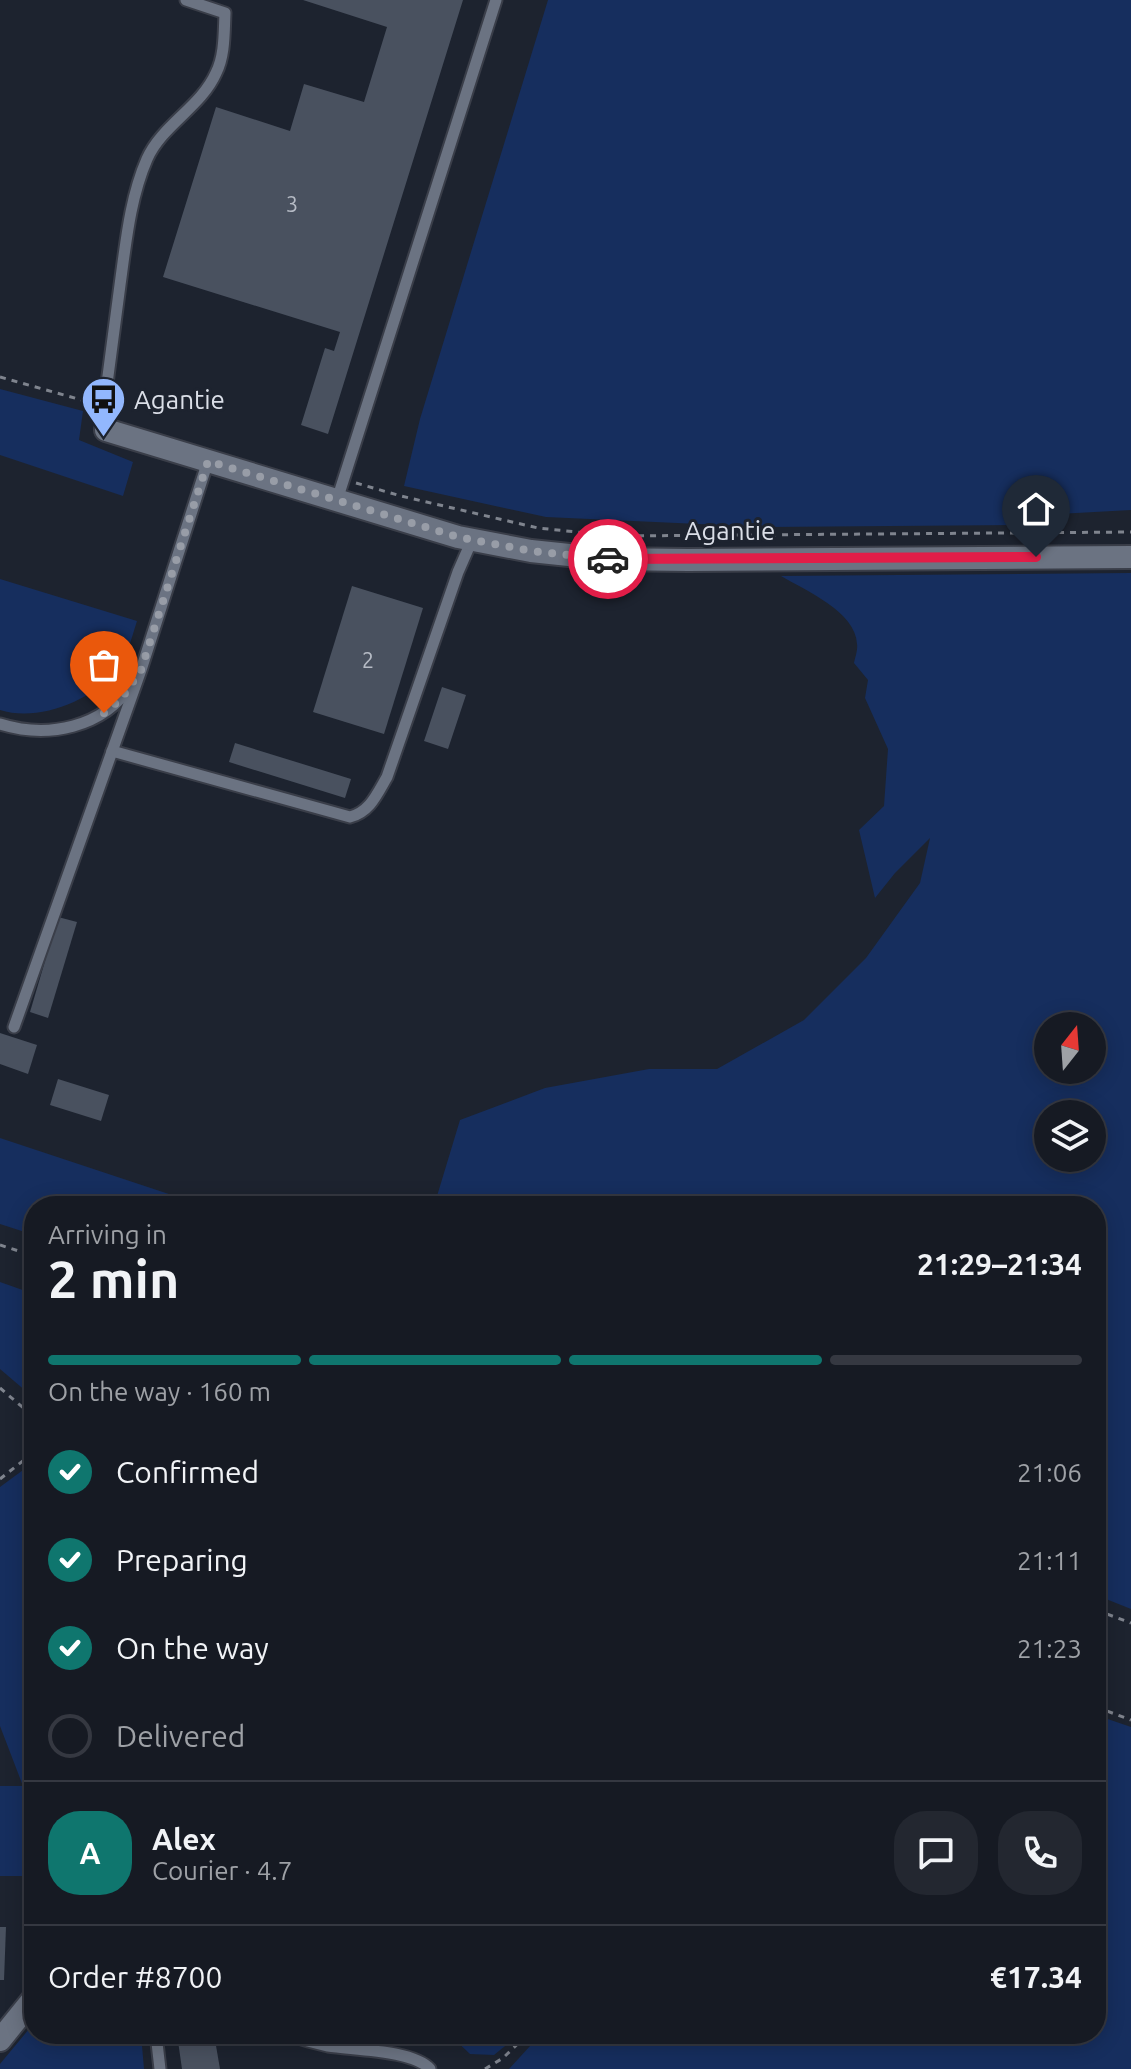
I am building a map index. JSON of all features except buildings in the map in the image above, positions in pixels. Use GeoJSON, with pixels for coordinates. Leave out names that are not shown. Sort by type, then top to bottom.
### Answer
{"type":"FeatureCollection","features":[{"type":"Feature","properties":{"kind":"street","name":"Agantie"},"geometry":{"type":"LineString","coordinates":[[106,430],[208,461],[340,490],[472,540],[531,551],[607,559],[1131,557]]}},
{"type":"Feature","properties":{"kind":"street"},"geometry":{"type":"LineString","coordinates":[[0,2040],[24,2010]]}},
{"type":"Feature","properties":{"kind":"lane"},"geometry":{"type":"LineString","coordinates":[[106,430],[104,407],[128,224],[141,175],[161,137],[206,90],[217,72],[223,51],[225,13],[186,0]]}},
{"type":"Feature","properties":{"kind":"lane"},"geometry":{"type":"LineString","coordinates":[[340,490],[496,0]]}},
{"type":"Feature","properties":{"kind":"lane"},"geometry":{"type":"LineString","coordinates":[[14,1027],[141,670],[208,461]]}},
{"type":"Feature","properties":{"kind":"lane"},"geometry":{"type":"LineString","coordinates":[[112,751],[350,817],[361,814],[374,800],[387,777],[472,540]]}},
{"type":"Feature","properties":{"kind":"lane"},"geometry":{"type":"LineString","coordinates":[[0,724],[51,731],[86,722],[121,699],[141,670]]}},
{"type":"Feature","properties":{"kind":"lane"},"geometry":{"type":"LineString","coordinates":[[157,2044],[160,2069]]}},
{"type":"Feature","properties":{"kind":"lane"},"geometry":{"type":"LineString","coordinates":[[321,2044],[401,2056],[423,2063],[430,2069]]}},
{"type":"Feature","properties":{"kind":"path"},"geometry":{"type":"LineString","coordinates":[[0,377],[104,407]]}},
{"type":"Feature","properties":{"kind":"path"},"geometry":{"type":"LineString","coordinates":[[340,490],[401,496],[538,528],[614,536],[1131,532]]}},
{"type":"Feature","properties":{"kind":"path"},"geometry":{"type":"LineString","coordinates":[[0,1245],[24,1253]]}},
{"type":"Feature","properties":{"kind":"path"},"geometry":{"type":"LineString","coordinates":[[0,1388],[24,1408]]}},
{"type":"Feature","properties":{"kind":"path"},"geometry":{"type":"LineString","coordinates":[[0,1479],[24,1460]]}},
{"type":"Feature","properties":{"kind":"path"},"geometry":{"type":"LineString","coordinates":[[1106,1614],[1131,1623]]}},
{"type":"Feature","properties":{"kind":"path"},"geometry":{"type":"LineString","coordinates":[[1106,1711],[1131,1720]]}},
{"type":"Feature","properties":{"kind":"path"},"geometry":{"type":"LineString","coordinates":[[485,2069],[518,2044]]}},
{"type":"Feature","properties":{"kind":"shaded area"},"geometry":{"type":"Polygon","coordinates":[[[548,0],[1131,0],[1131,510],[1058,514],[1024,525],[766,527],[546,517],[404,486],[420,419],[548,0]]]}},
{"type":"Feature","properties":{"kind":"shaded area"},"geometry":{"type":"Polygon","coordinates":[[[0,389],[83,411],[79,440],[133,462],[123,496],[0,455],[0,389]]]}},
{"type":"Feature","properties":{"kind":"shaded area"},"geometry":{"type":"Polygon","coordinates":[[[1131,573],[1131,1609],[1106,1599],[1106,1196],[437,1196],[460,1120],[545,1088],[649,1069],[717,1069],[804,1020],[866,958],[920,883],[930,838],[875,898],[859,830],[884,806],[888,749],[865,698],[868,680],[854,663],[857,646],[854,632],[828,603],[781,576],[1131,573]]]}},
{"type":"Feature","properties":{"kind":"shaded area"},"geometry":{"type":"Polygon","coordinates":[[[0,579],[137,621],[125,655],[114,673],[91,693],[62,707],[30,713],[0,710],[0,579]]]}},
{"type":"Feature","properties":{"kind":"shaded area"},"geometry":{"type":"Polygon","coordinates":[[[0,1138],[175,1196],[24,1196],[24,1232],[0,1224],[0,1138]]]}},
{"type":"Feature","properties":{"kind":"shaded area"},"geometry":{"type":"Polygon","coordinates":[[[0,1282],[24,1290],[24,1389],[0,1369],[0,1282]]]}},
{"type":"Feature","properties":{"kind":"shaded area"},"geometry":{"type":"Polygon","coordinates":[[[24,1469],[24,1876],[0,1876],[0,1786],[23,1786],[0,1726],[0,1487],[24,1469]]]}},
{"type":"Feature","properties":{"kind":"shaded area"},"geometry":{"type":"Polygon","coordinates":[[[1106,1718],[1131,1727],[1131,2069],[509,2069],[532,2044],[1106,2044],[1106,1718]]]}},
{"type":"Feature","properties":{"kind":"shaded area"},"geometry":{"type":"Polygon","coordinates":[[[24,2035],[24,2044],[142,2044],[144,2069],[0,2069],[0,2064],[24,2035]]]}},
{"type":"Feature","properties":{"kind":"shaded area"},"geometry":{"type":"Polygon","coordinates":[[[460,2044],[508,2044],[494,2055],[470,2054],[460,2044]]]}},
{"type":"Feature","properties":{"kind":"way so far"},"geometry":{"type":"LineString","coordinates":[[104,713],[121,699],[141,670],[208,461],[458,537],[531,551],[608,559]]}},
{"type":"Feature","properties":{"kind":"place","name":"Agantie"},"geometry":{"type":"Point","coordinates":[103,439]}},
{"type":"Feature","properties":{"kind":"route"},"geometry":{"type":"LineString","coordinates":[[608,559],[1036,557]]}}]}
